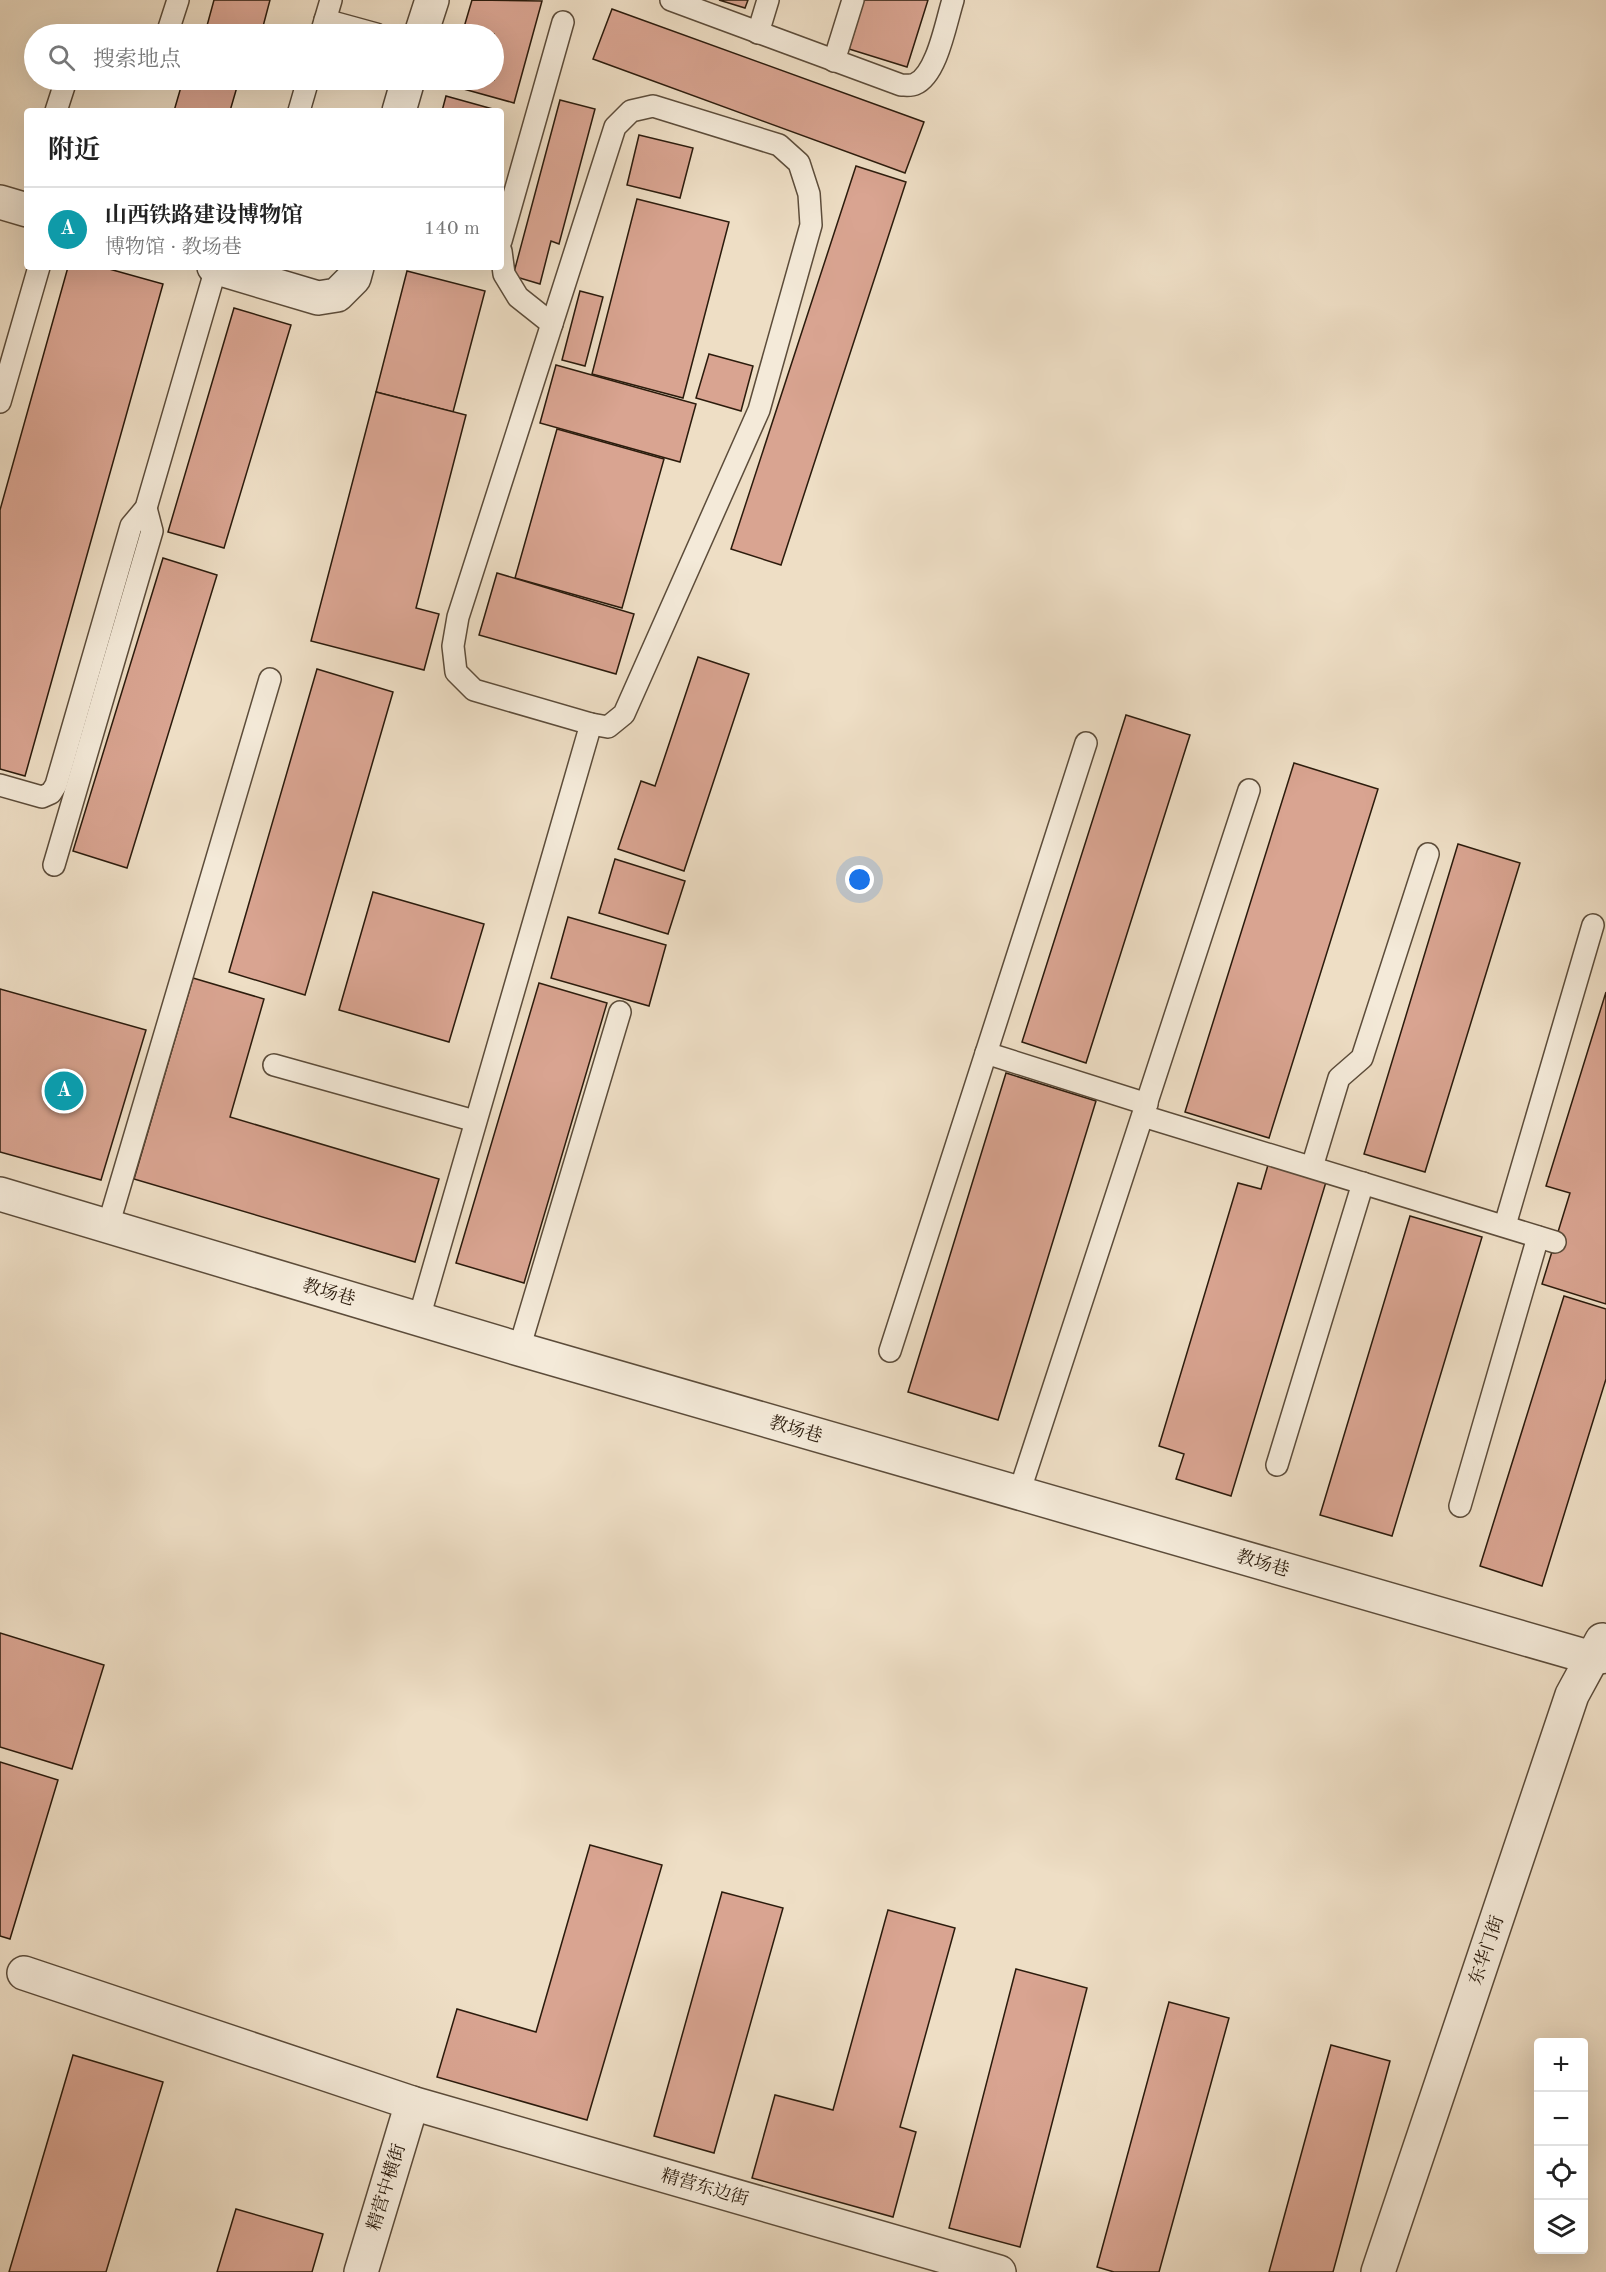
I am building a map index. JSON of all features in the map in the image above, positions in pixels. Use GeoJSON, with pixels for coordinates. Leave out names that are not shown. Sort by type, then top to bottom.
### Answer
{"type":"FeatureCollection","features":[{"type":"Feature","properties":{"kind":"street"},"geometry":{"type":"LineString","coordinates":[[424,24],[432,0]]}},
{"type":"Feature","properties":{"kind":"street"},"geometry":{"type":"LineString","coordinates":[[400,108],[405,90]]}},
{"type":"Feature","properties":{"kind":"street"},"geometry":{"type":"LineString","coordinates":[[234,270],[253,273],[318,298],[337,295],[354,278],[356,270]]}},
{"type":"Feature","properties":{"kind":"street","name":"教场巷"},"geometry":{"type":"LineString","coordinates":[[0,1194],[519,1349],[1603,1659]]}},
{"type":"Feature","properties":{"kind":"street","name":"东华门街"},"geometry":{"type":"LineString","coordinates":[[1378,2272],[1572,1695],[1603,1659]]}},
{"type":"Feature","properties":{"kind":"street","name":"东华门街"},"geometry":{"type":"LineString","coordinates":[[1396,2272],[1585,1701],[1603,1659]]}},
{"type":"Feature","properties":{"kind":"street","name":"精营东边街"},"geometry":{"type":"LineString","coordinates":[[24,1972],[412,2103],[999,2272]]}},
{"type":"Feature","properties":{"kind":"street","name":"精营中横街"},"geometry":{"type":"LineString","coordinates":[[361,2272],[412,2103]]}},
{"type":"Feature","properties":{"kind":"lane"},"geometry":{"type":"LineString","coordinates":[[170,24],[178,0]]}},
{"type":"Feature","properties":{"kind":"lane"},"geometry":{"type":"LineString","coordinates":[[671,0],[901,85],[913,85],[925,78],[933,65],[952,0]]}},
{"type":"Feature","properties":{"kind":"lane"},"geometry":{"type":"LineString","coordinates":[[758,33],[768,0]]}},
{"type":"Feature","properties":{"kind":"lane"},"geometry":{"type":"LineString","coordinates":[[834,61],[853,0]]}},
{"type":"Feature","properties":{"kind":"lane"},"geometry":{"type":"LineString","coordinates":[[325,18],[344,24]]}},
{"type":"Feature","properties":{"kind":"lane"},"geometry":{"type":"LineString","coordinates":[[504,230],[563,22]]}},
{"type":"Feature","properties":{"kind":"lane"},"geometry":{"type":"LineString","coordinates":[[57,108],[63,90]]}},
{"type":"Feature","properties":{"kind":"lane"},"geometry":{"type":"LineString","coordinates":[[300,108],[305,90]]}},
{"type":"Feature","properties":{"kind":"lane"},"geometry":{"type":"LineString","coordinates":[[653,106],[779,145],[799,163],[809,194],[811,225],[759,410],[624,714],[608,728],[474,690],[456,672],[453,646],[459,617],[552,324],[615,127],[631,111],[653,106]]}},
{"type":"Feature","properties":{"kind":"lane"},"geometry":{"type":"LineString","coordinates":[[0,402],[38,270]]}},
{"type":"Feature","properties":{"kind":"lane"},"geometry":{"type":"LineString","coordinates":[[0,785],[42,797],[51,793],[56,785],[131,526],[146,508],[214,270]]}},
{"type":"Feature","properties":{"kind":"lane"},"geometry":{"type":"LineString","coordinates":[[503,270],[518,297],[552,324]]}},
{"type":"Feature","properties":{"kind":"lane"},"geometry":{"type":"LineString","coordinates":[[54,865],[152,531],[146,508]]}},
{"type":"Feature","properties":{"kind":"lane"},"geometry":{"type":"LineString","coordinates":[[108,1226],[270,680]]}},
{"type":"Feature","properties":{"kind":"lane"},"geometry":{"type":"LineString","coordinates":[[419,1318],[591,724]]}},
{"type":"Feature","properties":{"kind":"lane"},"geometry":{"type":"LineString","coordinates":[[890,1351],[1086,743]]}},
{"type":"Feature","properties":{"kind":"lane"},"geometry":{"type":"LineString","coordinates":[[1019,1493],[1250,790]]}},
{"type":"Feature","properties":{"kind":"lane"},"geometry":{"type":"LineString","coordinates":[[1312,1167],[1339,1078],[1362,1058],[1428,854]]}},
{"type":"Feature","properties":{"kind":"lane"},"geometry":{"type":"LineString","coordinates":[[1505,1225],[1593,925]]}},
{"type":"Feature","properties":{"kind":"lane"},"geometry":{"type":"LineString","coordinates":[[519,1349],[620,1012]]}},
{"type":"Feature","properties":{"kind":"lane"},"geometry":{"type":"LineString","coordinates":[[986,1053],[1312,1167],[1546,1239],[1460,1506]]}},
{"type":"Feature","properties":{"kind":"lane"},"geometry":{"type":"LineString","coordinates":[[274,1065],[475,1121]]}},
{"type":"Feature","properties":{"kind":"lane"},"geometry":{"type":"LineString","coordinates":[[1277,1466],[1363,1183]]}},
{"type":"Feature","properties":{"kind":"building"},"geometry":{"type":"Polygon","coordinates":[[[214,0],[270,0],[264,24],[207,24],[214,0]]]}},
{"type":"Feature","properties":{"kind":"building"},"geometry":{"type":"Polygon","coordinates":[[[472,0],[542,1],[514,103],[467,90],[504,90],[504,24],[465,24],[472,0]]]}},
{"type":"Feature","properties":{"kind":"building"},"geometry":{"type":"Polygon","coordinates":[[[719,0],[748,0],[745,8],[719,0]]]}},
{"type":"Feature","properties":{"kind":"building"},"geometry":{"type":"Polygon","coordinates":[[[864,0],[928,0],[907,67],[849,49],[864,0]]]}},
{"type":"Feature","properties":{"kind":"building"},"geometry":{"type":"Polygon","coordinates":[[[612,9],[924,122],[905,173],[593,59],[612,9]]]}},
{"type":"Feature","properties":{"kind":"building"},"geometry":{"type":"Polygon","coordinates":[[[180,90],[236,90],[231,108],[175,108],[180,90]]]}},
{"type":"Feature","properties":{"kind":"building"},"geometry":{"type":"Polygon","coordinates":[[[446,96],[489,108],[443,108],[446,96]]]}},
{"type":"Feature","properties":{"kind":"building"},"geometry":{"type":"Polygon","coordinates":[[[560,100],[595,109],[559,244],[551,241],[540,284],[513,276],[560,100]]]}},
{"type":"Feature","properties":{"kind":"building"},"geometry":{"type":"Polygon","coordinates":[[[639,135],[693,148],[680,198],[627,185],[639,135]]]}},
{"type":"Feature","properties":{"kind":"building"},"geometry":{"type":"Polygon","coordinates":[[[856,166],[906,182],[781,565],[731,549],[856,166]]]}},
{"type":"Feature","properties":{"kind":"building"},"geometry":{"type":"Polygon","coordinates":[[[637,199],[729,222],[683,398],[592,374],[637,199]]]}},
{"type":"Feature","properties":{"kind":"building"},"geometry":{"type":"Polygon","coordinates":[[[67,270],[113,270],[163,284],[25,776],[0,769],[0,510],[67,270]]]}},
{"type":"Feature","properties":{"kind":"building"},"geometry":{"type":"Polygon","coordinates":[[[407,271],[485,291],[453,412],[376,392],[407,271]]]}},
{"type":"Feature","properties":{"kind":"building"},"geometry":{"type":"Polygon","coordinates":[[[580,291],[603,297],[585,366],[562,360],[580,291]]]}},
{"type":"Feature","properties":{"kind":"building"},"geometry":{"type":"Polygon","coordinates":[[[234,308],[291,325],[224,548],[168,532],[234,308]]]}},
{"type":"Feature","properties":{"kind":"building"},"geometry":{"type":"Polygon","coordinates":[[[709,354],[753,366],[741,411],[696,398],[709,354]]]}},
{"type":"Feature","properties":{"kind":"building"},"geometry":{"type":"Polygon","coordinates":[[[556,365],[696,404],[680,462],[540,423],[556,365]]]}},
{"type":"Feature","properties":{"kind":"building"},"geometry":{"type":"Polygon","coordinates":[[[376,392],[466,415],[416,608],[439,614],[424,670],[311,641],[376,392]]]}},
{"type":"Feature","properties":{"kind":"building"},"geometry":{"type":"Polygon","coordinates":[[[557,429],[664,459],[622,608],[515,578],[557,429]]]}},
{"type":"Feature","properties":{"kind":"building"},"geometry":{"type":"Polygon","coordinates":[[[163,558],[217,575],[127,868],[73,851],[163,558]]]}},
{"type":"Feature","properties":{"kind":"building"},"geometry":{"type":"Polygon","coordinates":[[[497,573],[634,614],[616,674],[479,635],[497,573]]]}},
{"type":"Feature","properties":{"kind":"building"},"geometry":{"type":"Polygon","coordinates":[[[698,657],[749,674],[684,871],[618,849],[641,781],[655,786],[698,657]]]}},
{"type":"Feature","properties":{"kind":"building"},"geometry":{"type":"Polygon","coordinates":[[[317,669],[393,692],[305,995],[229,972],[317,669]]]}},
{"type":"Feature","properties":{"kind":"building"},"geometry":{"type":"Polygon","coordinates":[[[1126,715],[1190,735],[1086,1063],[1022,1042],[1126,715]]]}},
{"type":"Feature","properties":{"kind":"building"},"geometry":{"type":"Polygon","coordinates":[[[1294,763],[1378,789],[1269,1138],[1185,1112],[1294,763]]]}},
{"type":"Feature","properties":{"kind":"building"},"geometry":{"type":"Polygon","coordinates":[[[1458,844],[1520,863],[1425,1172],[1364,1154],[1458,844]]]}},
{"type":"Feature","properties":{"kind":"building"},"geometry":{"type":"Polygon","coordinates":[[[615,859],[685,881],[668,934],[599,913],[615,859]]]}},
{"type":"Feature","properties":{"kind":"building"},"geometry":{"type":"Polygon","coordinates":[[[373,892],[484,924],[449,1042],[339,1010],[373,892]]]}},
{"type":"Feature","properties":{"kind":"building"},"geometry":{"type":"Polygon","coordinates":[[[568,917],[666,945],[649,1006],[551,978],[568,917]]]}},
{"type":"Feature","properties":{"kind":"building"},"geometry":{"type":"Polygon","coordinates":[[[193,978],[264,999],[230,1117],[439,1179],[415,1262],[134,1179],[193,978]]]}},
{"type":"Feature","properties":{"kind":"building"},"geometry":{"type":"Polygon","coordinates":[[[539,983],[607,1003],[524,1283],[456,1263],[539,983]]]}},
{"type":"Feature","properties":{"kind":"building"},"geometry":{"type":"Polygon","coordinates":[[[0,989],[146,1030],[101,1180],[0,1152],[0,989]]]}},
{"type":"Feature","properties":{"kind":"building"},"geometry":{"type":"Polygon","coordinates":[[[1606,992],[1606,1304],[1542,1284],[1570,1193],[1546,1186],[1606,992]]]}},
{"type":"Feature","properties":{"kind":"building"},"geometry":{"type":"Polygon","coordinates":[[[1006,1073],[1096,1101],[998,1420],[908,1392],[1006,1073]]]}},
{"type":"Feature","properties":{"kind":"building"},"geometry":{"type":"Polygon","coordinates":[[[1268,1165],[1326,1182],[1231,1496],[1176,1479],[1184,1454],[1159,1446],[1238,1183],[1261,1189],[1268,1165]]]}},
{"type":"Feature","properties":{"kind":"building"},"geometry":{"type":"Polygon","coordinates":[[[1410,1216],[1482,1237],[1392,1536],[1320,1515],[1410,1216]]]}},
{"type":"Feature","properties":{"kind":"building"},"geometry":{"type":"Polygon","coordinates":[[[1564,1296],[1606,1309],[1606,1379],[1542,1586],[1480,1566],[1564,1296]]]}},
{"type":"Feature","properties":{"kind":"building"},"geometry":{"type":"Polygon","coordinates":[[[0,1633],[104,1665],[72,1769],[0,1747],[0,1633]]]}},
{"type":"Feature","properties":{"kind":"building"},"geometry":{"type":"Polygon","coordinates":[[[0,1762],[58,1780],[10,1939],[0,1936],[0,1762]]]}},
{"type":"Feature","properties":{"kind":"building"},"geometry":{"type":"Polygon","coordinates":[[[590,1845],[662,1865],[587,2120],[437,2077],[457,2009],[536,2032],[590,1845]]]}},
{"type":"Feature","properties":{"kind":"building"},"geometry":{"type":"Polygon","coordinates":[[[722,1892],[783,1908],[714,2153],[654,2136],[722,1892]]]}},
{"type":"Feature","properties":{"kind":"building"},"geometry":{"type":"Polygon","coordinates":[[[888,1910],[955,1928],[900,2127],[916,2132],[893,2217],[752,2178],[775,2095],[833,2110],[888,1910]]]}},
{"type":"Feature","properties":{"kind":"building"},"geometry":{"type":"Polygon","coordinates":[[[1016,1969],[1087,1988],[1020,2247],[949,2228],[1016,1969]]]}},
{"type":"Feature","properties":{"kind":"building"},"geometry":{"type":"Polygon","coordinates":[[[1169,2002],[1229,2018],[1159,2272],[1114,2272],[1097,2267],[1169,2002]]]}},
{"type":"Feature","properties":{"kind":"building"},"geometry":{"type":"Polygon","coordinates":[[[1331,2045],[1390,2061],[1333,2272],[1269,2272],[1331,2045]]]}},
{"type":"Feature","properties":{"kind":"building"},"geometry":{"type":"Polygon","coordinates":[[[73,2055],[163,2082],[106,2272],[9,2272],[73,2055]]]}},
{"type":"Feature","properties":{"kind":"building"},"geometry":{"type":"Polygon","coordinates":[[[236,2209],[323,2234],[312,2272],[217,2272],[236,2209]]]}},
{"type":"Feature","properties":{"kind":"place","name":"山西铁路建设博物馆"},"geometry":{"type":"Point","coordinates":[64,1091]}}]}
